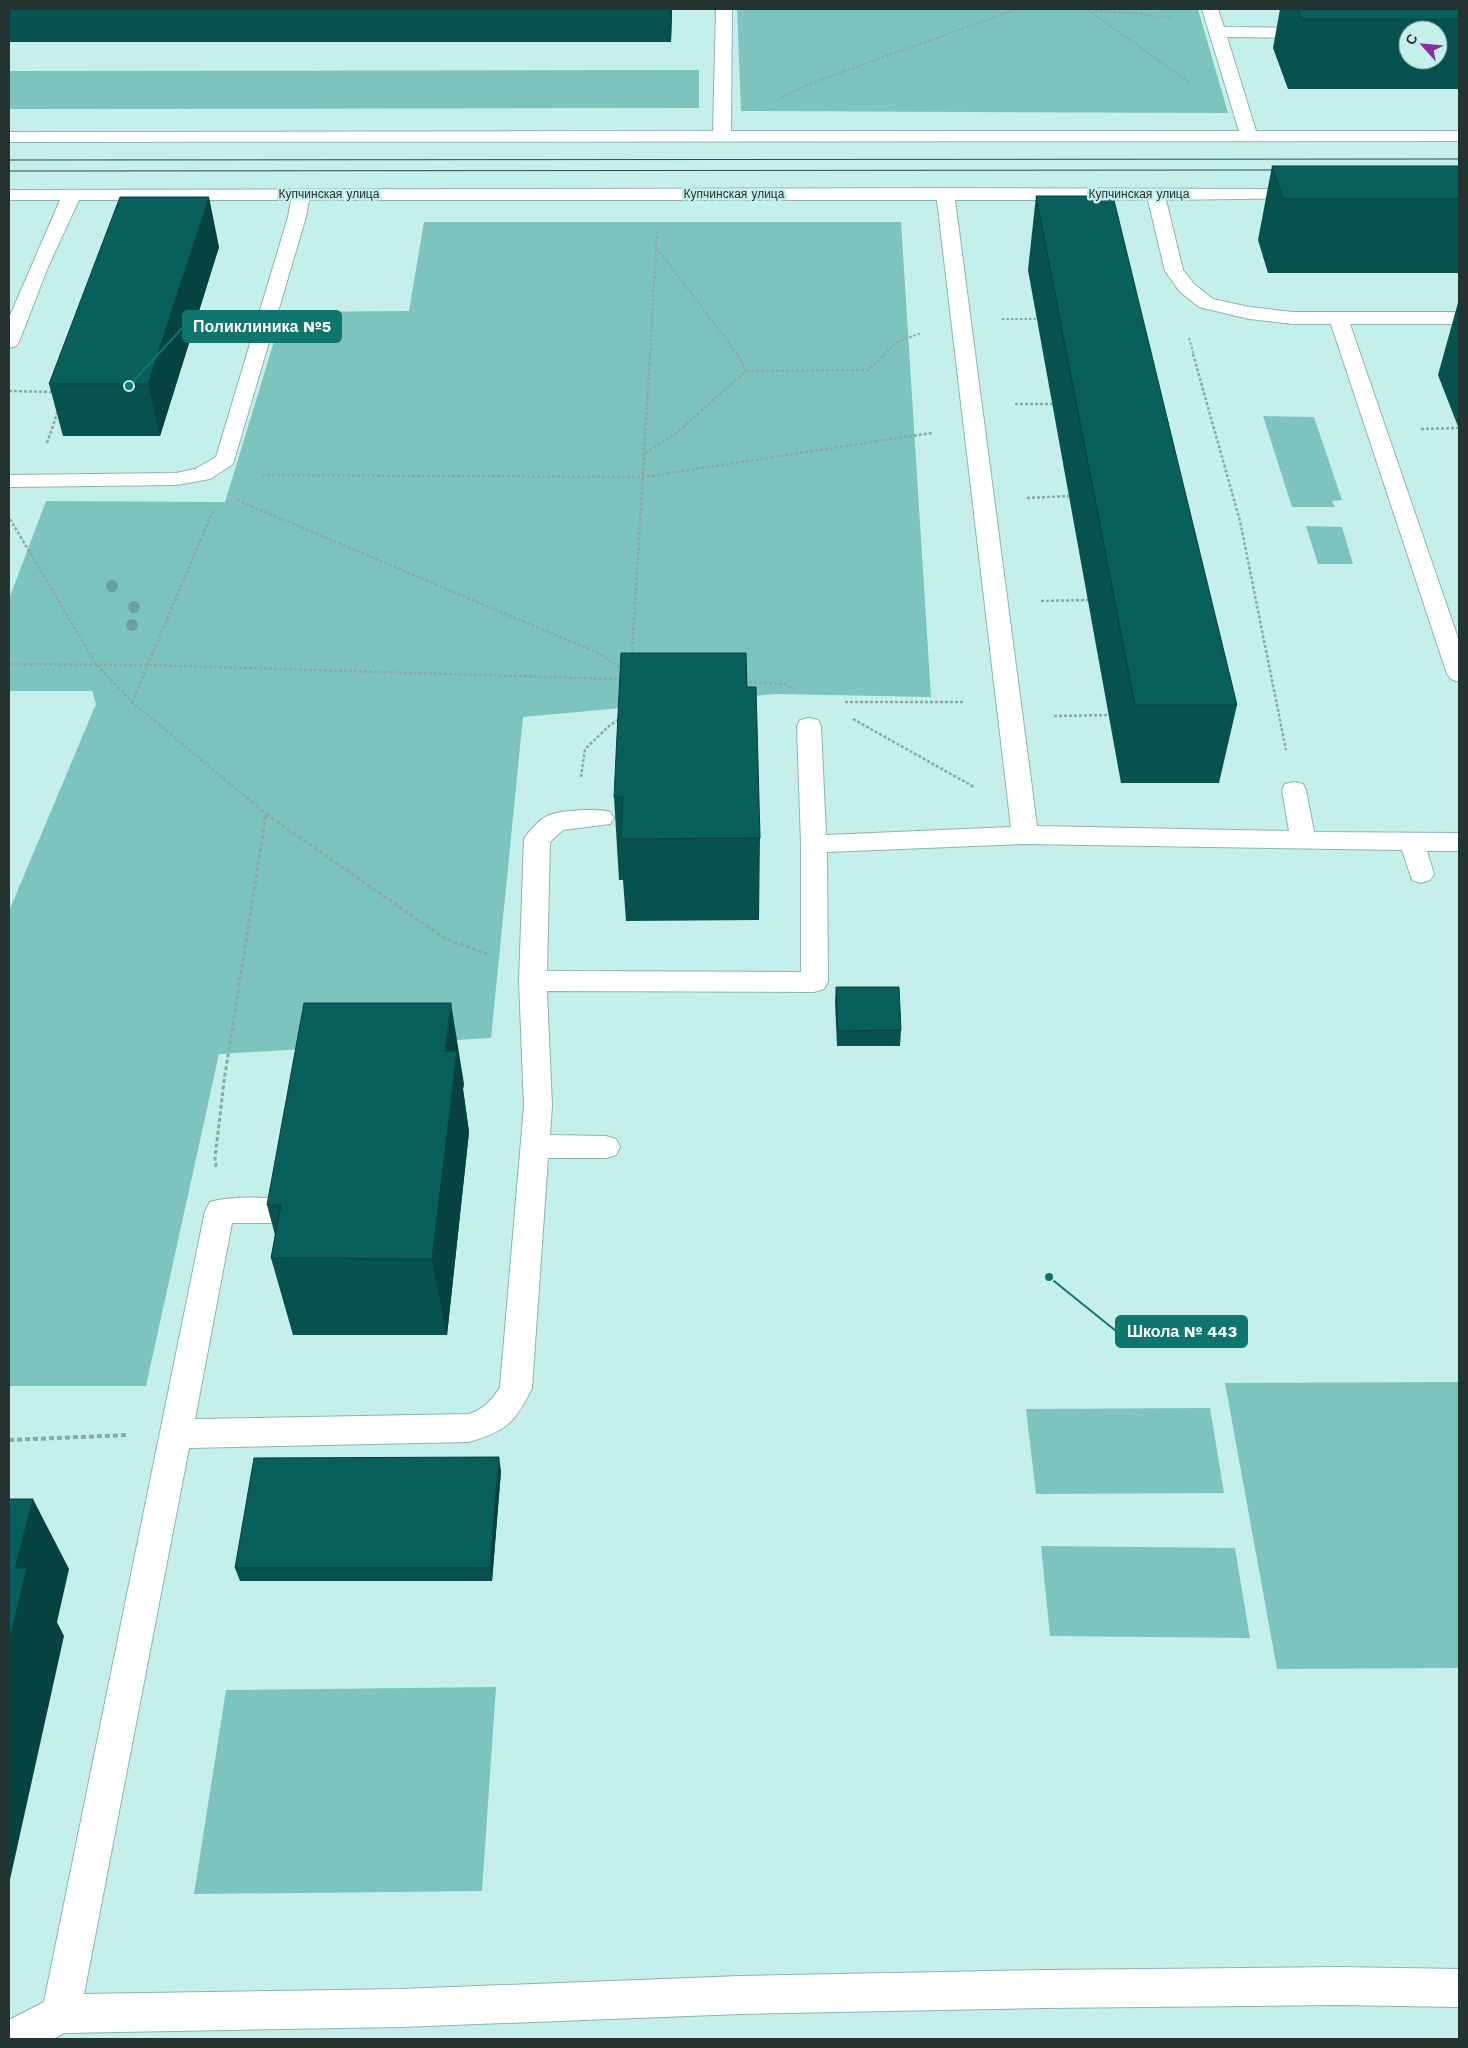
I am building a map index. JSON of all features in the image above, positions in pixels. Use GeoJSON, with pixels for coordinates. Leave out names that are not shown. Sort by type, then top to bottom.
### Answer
{"type":"FeatureCollection","features":[{"type":"Feature","properties":{"kind":"street"},"geometry":{"type":"LineString","coordinates":[[722,137],[724,9]]}},
{"type":"Feature","properties":{"kind":"street"},"geometry":{"type":"LineString","coordinates":[[1210,9],[1249,136]]}},
{"type":"Feature","properties":{"kind":"street"},"geometry":{"type":"LineString","coordinates":[[1217,32],[1331,33]]}},
{"type":"Feature","properties":{"kind":"street"},"geometry":{"type":"LineString","coordinates":[[9,137],[1459,136]]}},
{"type":"Feature","properties":{"kind":"street"},"geometry":{"type":"LineString","coordinates":[[9,481],[36,479],[176,479],[215,470],[226,460],[297,217],[301,194]]}},
{"type":"Feature","properties":{"kind":"street"},"geometry":{"type":"LineString","coordinates":[[944,194],[1025,835]]}},
{"type":"Feature","properties":{"kind":"street"},"geometry":{"type":"LineString","coordinates":[[1156,194],[1174,272],[1187,288],[1206,303],[1249,313],[1293,318],[1459,318]]}},
{"type":"Feature","properties":{"kind":"street","name":"Купчинская улица"},"geometry":{"type":"LineString","coordinates":[[9,195],[1322,194]]}},
{"type":"Feature","properties":{"kind":"street"},"geometry":{"type":"LineString","coordinates":[[9,342],[39,267],[72,195]]}},
{"type":"Feature","properties":{"kind":"street"},"geometry":{"type":"LineString","coordinates":[[1338,317],[1459,674]]}},
{"type":"Feature","properties":{"kind":"street"},"geometry":{"type":"LineString","coordinates":[[533,981],[814,982],[814,844],[809,726]]}},
{"type":"Feature","properties":{"kind":"street"},"geometry":{"type":"LineString","coordinates":[[1294,790],[1304,840]]}},
{"type":"Feature","properties":{"kind":"street"},"geometry":{"type":"LineString","coordinates":[[176,1434],[469,1428],[491,1422],[507,1406],[516,1388],[538,1106],[533,981],[537,839],[556,822],[589,819]]}},
{"type":"Feature","properties":{"kind":"street"},"geometry":{"type":"LineString","coordinates":[[814,844],[1025,835],[1170,839],[1459,842]]}},
{"type":"Feature","properties":{"kind":"street"},"geometry":{"type":"LineString","coordinates":[[1412,842],[1421,874]]}},
{"type":"Feature","properties":{"kind":"street"},"geometry":{"type":"LineString","coordinates":[[535,1146],[606,1147]]}},
{"type":"Feature","properties":{"kind":"street"},"geometry":{"type":"LineString","coordinates":[[61,2014],[220,1211],[281,1210]]}},
{"type":"Feature","properties":{"kind":"street"},"geometry":{"type":"LineString","coordinates":[[13,2039],[61,2014],[426,2008],[740,1995],[1044,1989],[1339,1986],[1459,1988]]}},
{"type":"Feature","properties":{"kind":"path"},"geometry":{"type":"LineString","coordinates":[[776,99],[820,80],[1017,9]]}},
{"type":"Feature","properties":{"kind":"path"},"geometry":{"type":"LineString","coordinates":[[1082,9],[1176,17]]}},
{"type":"Feature","properties":{"kind":"path"},"geometry":{"type":"LineString","coordinates":[[1088,10],[1192,84]]}},
{"type":"Feature","properties":{"kind":"path"},"geometry":{"type":"LineString","coordinates":[[632,655],[657,230]]}},
{"type":"Feature","properties":{"kind":"path"},"geometry":{"type":"LineString","coordinates":[[656,246],[742,360],[746,371]]}},
{"type":"Feature","properties":{"kind":"path"},"geometry":{"type":"LineString","coordinates":[[1206,303],[1184,323],[1240,521],[1294,790]]}},
{"type":"Feature","properties":{"kind":"path"},"geometry":{"type":"LineString","coordinates":[[644,453],[674,435],[746,371],[869,370],[895,343],[929,330]]}},
{"type":"Feature","properties":{"kind":"path"},"geometry":{"type":"LineString","coordinates":[[9,392],[55,392]]}},
{"type":"Feature","properties":{"kind":"path"},"geometry":{"type":"LineString","coordinates":[[36,479],[58,409]]}},
{"type":"Feature","properties":{"kind":"path"},"geometry":{"type":"LineString","coordinates":[[260,475],[643,476],[936,432]]}},
{"type":"Feature","properties":{"kind":"path"},"geometry":{"type":"LineString","coordinates":[[235,498],[600,654],[623,670]]}},
{"type":"Feature","properties":{"kind":"path"},"geometry":{"type":"LineString","coordinates":[[132,702],[214,510]]}},
{"type":"Feature","properties":{"kind":"path"},"geometry":{"type":"LineString","coordinates":[[9,516],[96,664],[132,702],[266,814],[444,938],[507,962],[533,981]]}},
{"type":"Feature","properties":{"kind":"path"},"geometry":{"type":"LineString","coordinates":[[9,664],[147,665],[614,679],[631,675]]}},
{"type":"Feature","properties":{"kind":"path"},"geometry":{"type":"LineString","coordinates":[[840,702],[940,702]]}},
{"type":"Feature","properties":{"kind":"path"},"geometry":{"type":"LineString","coordinates":[[1010,716],[1109,715]]}},
{"type":"Feature","properties":{"kind":"path"},"geometry":{"type":"LineString","coordinates":[[589,819],[585,749],[609,726],[622,717]]}},
{"type":"Feature","properties":{"kind":"path"},"geometry":{"type":"LineString","coordinates":[[220,1211],[215,1158],[222,1090],[266,814]]}},
{"type":"Feature","properties":{"kind":"path"},"geometry":{"type":"LineString","coordinates":[[9,1440],[176,1434]]}},
{"type":"Feature","properties":{"kind":"shaded area"},"geometry":{"type":"Polygon","coordinates":[[[737,9],[1198,9],[1228,113],[741,111],[737,9]]]}},
{"type":"Feature","properties":{"kind":"shaded area"},"geometry":{"type":"Polygon","coordinates":[[[699,70],[699,108],[9,109],[9,71],[699,70]]]}},
{"type":"Feature","properties":{"kind":"shaded area"},"geometry":{"type":"Polygon","coordinates":[[[424,222],[901,222],[931,697],[776,694],[523,717],[491,1038],[219,1054],[146,1386],[9,1386],[9,911],[96,704],[92,691],[9,691],[9,599],[46,501],[225,502],[283,312],[409,311],[424,222]]]}},
{"type":"Feature","properties":{"kind":"shaded area"},"geometry":{"type":"Polygon","coordinates":[[[1263,416],[1314,417],[1342,500],[1332,501],[1335,507],[1292,507],[1263,416]]]}},
{"type":"Feature","properties":{"kind":"shaded area"},"geometry":{"type":"Polygon","coordinates":[[[1306,526],[1342,527],[1353,564],[1318,564],[1306,526]]]}},
{"type":"Feature","properties":{"kind":"shaded area"},"geometry":{"type":"Polygon","coordinates":[[[1459,1382],[1459,1668],[1277,1669],[1225,1383],[1459,1382]]]}},
{"type":"Feature","properties":{"kind":"shaded area"},"geometry":{"type":"Polygon","coordinates":[[[1210,1408],[1224,1493],[1036,1494],[1026,1409],[1210,1408]]]}},
{"type":"Feature","properties":{"kind":"shaded area"},"geometry":{"type":"Polygon","coordinates":[[[1041,1546],[1235,1548],[1250,1638],[1050,1636],[1041,1546]]]}},
{"type":"Feature","properties":{"kind":"shaded area"},"geometry":{"type":"Polygon","coordinates":[[[496,1687],[482,1891],[194,1894],[226,1690],[496,1687]]]}},
{"type":"Feature","properties":{"kind":"building"},"geometry":{"type":"Polygon","coordinates":[[[1298,9],[1459,9],[1459,19],[1302,19],[1298,9]]]}},
{"type":"Feature","properties":{"kind":"building"},"geometry":{"type":"Polygon","coordinates":[[[1272,166],[1459,166],[1459,199],[1283,199],[1272,166]]]}},
{"type":"Feature","properties":{"kind":"building"},"geometry":{"type":"Polygon","coordinates":[[[1036,196],[1113,196],[1237,705],[1135,705],[1036,196]]]}},
{"type":"Feature","properties":{"kind":"building"},"geometry":{"type":"Polygon","coordinates":[[[120,197],[209,197],[148,384],[49,384],[120,197]]]}},
{"type":"Feature","properties":{"kind":"building"},"geometry":{"type":"Polygon","coordinates":[[[621,653],[746,653],[747,687],[756,687],[760,838],[621,839],[623,797],[614,797],[621,653]]]}},
{"type":"Feature","properties":{"kind":"building"},"geometry":{"type":"Polygon","coordinates":[[[836,987],[899,987],[901,1030],[838,1031],[836,987]]]}},
{"type":"Feature","properties":{"kind":"building"},"geometry":{"type":"Polygon","coordinates":[[[304,1003],[451,1003],[445,1051],[457,1051],[432,1259],[271,1258],[281,1205],[267,1205],[304,1003]]]}},
{"type":"Feature","properties":{"kind":"building"},"geometry":{"type":"Polygon","coordinates":[[[499,1457],[490,1568],[235,1568],[254,1458],[499,1457]]]}},
{"type":"Feature","properties":{"kind":"building"},"geometry":{"type":"Polygon","coordinates":[[[9,1499],[33,1499],[15,1568],[27,1568],[9,1642],[9,1499]]]}},
{"type":"Feature","properties":{"kind":"tram line"},"geometry":{"type":"LineString","coordinates":[[9,160],[1459,159]]}},
{"type":"Feature","properties":{"kind":"tram line"},"geometry":{"type":"LineString","coordinates":[[9,171],[1286,170]]}},
{"type":"Feature","properties":{"kind":"place","name":"Поликлиника №5"},"geometry":{"type":"Point","coordinates":[129,386]}},
{"type":"Feature","properties":{"kind":"place","name":"Школа № 443"},"geometry":{"type":"Point","coordinates":[1049,1277]}}]}
